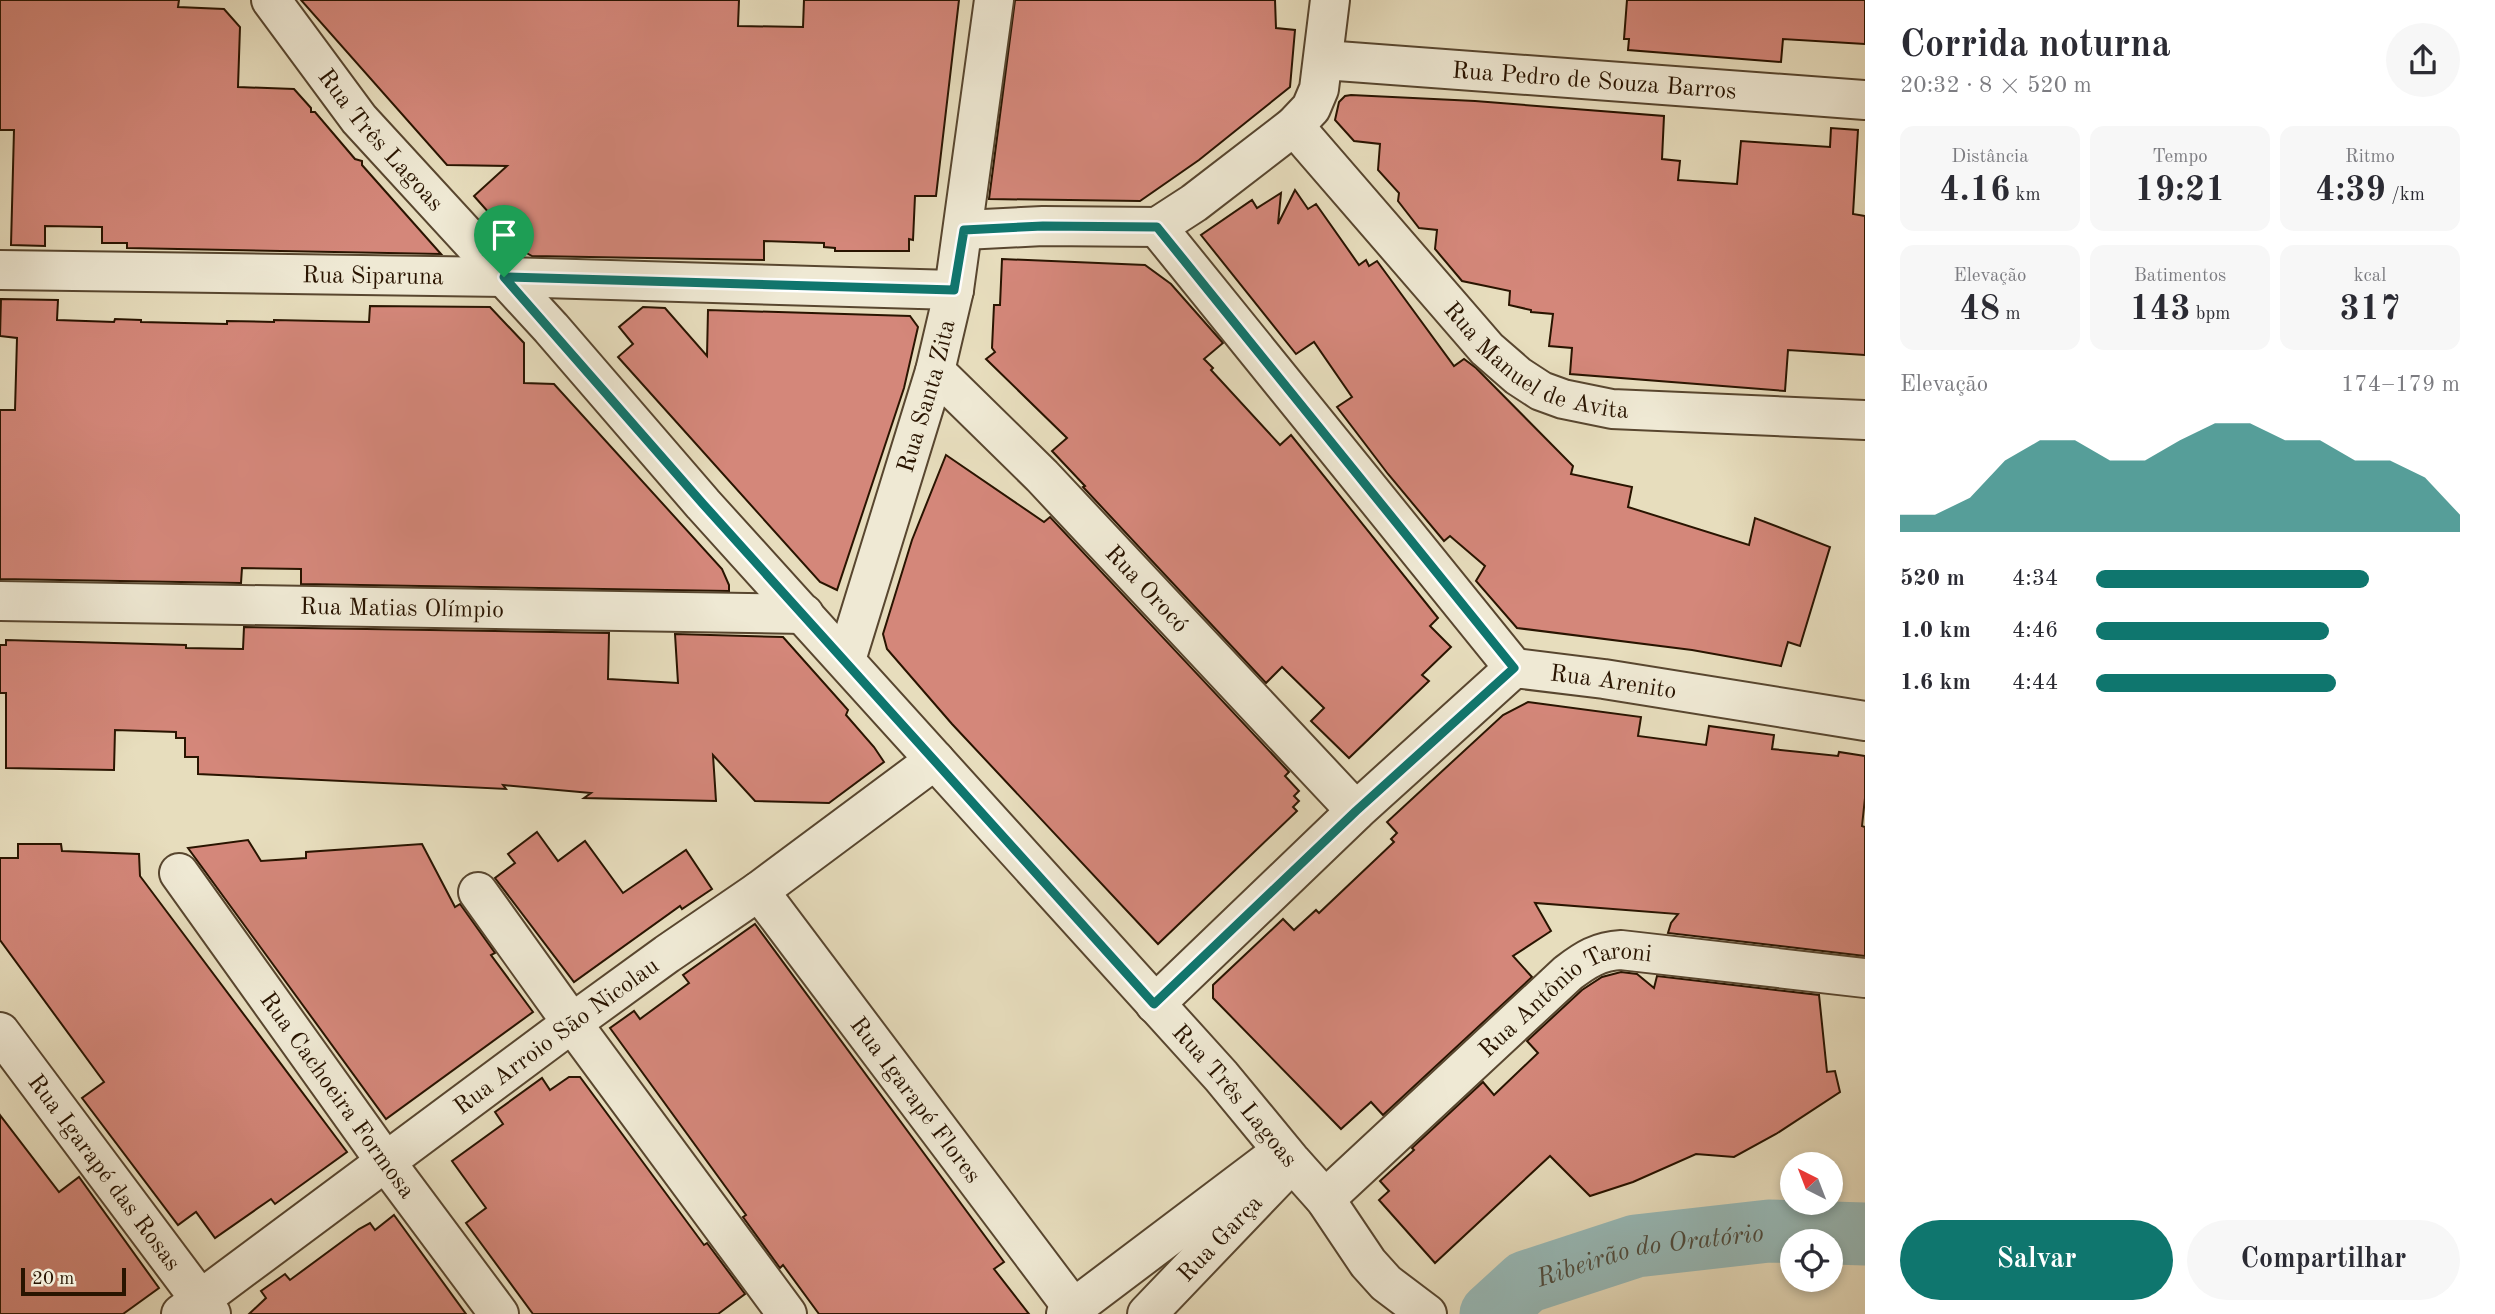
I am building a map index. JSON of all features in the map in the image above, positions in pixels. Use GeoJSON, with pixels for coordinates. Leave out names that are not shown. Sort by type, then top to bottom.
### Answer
{"type":"FeatureCollection","features":[{"type":"Feature","properties":{"kind":"street","name":"Rua Três Lagoas"},"geometry":{"type":"LineString","coordinates":[[271,0],[359,119],[1221,1076],[1325,1199],[1368,1263],[1386,1283],[1423,1312]]}},
{"type":"Feature","properties":{"kind":"street","name":"Rua Santa Zita"},"geometry":{"type":"LineString","coordinates":[[846,660],[936,371],[964,230],[995,0]]}},
{"type":"Feature","properties":{"kind":"street"},"geometry":{"type":"LineString","coordinates":[[964,230],[1043,226],[1157,227],[1194,203],[1294,126],[1311,107],[1319,89],[1330,0]]}},
{"type":"Feature","properties":{"kind":"street","name":"Rua Pedro de Souza Barros"},"geometry":{"type":"LineString","coordinates":[[1324,60],[1865,100]]}},
{"type":"Feature","properties":{"kind":"street","name":"Rua Manuel de Avita"},"geometry":{"type":"LineString","coordinates":[[1294,126],[1488,349],[1518,376],[1541,391],[1563,399],[1612,409],[1865,420]]}},
{"type":"Feature","properties":{"kind":"street"},"geometry":{"type":"LineString","coordinates":[[1157,227],[1514,668]]}},
{"type":"Feature","properties":{"kind":"street","name":"Rua Siparuna"},"geometry":{"type":"LineString","coordinates":[[0,270],[504,277],[954,290]]}},
{"type":"Feature","properties":{"kind":"street","name":"Rua Orocó"},"geometry":{"type":"LineString","coordinates":[[936,371],[1042,476],[1356,811]]}},
{"type":"Feature","properties":{"kind":"street","name":"Rua Matias Olímpio"},"geometry":{"type":"LineString","coordinates":[[0,601],[804,614]]}},
{"type":"Feature","properties":{"kind":"street","name":"Rua Arenito"},"geometry":{"type":"LineString","coordinates":[[1154,1004],[1356,811],[1514,668],[1865,721]]}},
{"type":"Feature","properties":{"kind":"street","name":"Rua Arroio São Nicolau"},"geometry":{"type":"LineString","coordinates":[[197,1309],[385,1161],[667,954],[759,891],[934,760]]}},
{"type":"Feature","properties":{"kind":"street","name":"Rua Cachoeira Formosa"},"geometry":{"type":"LineString","coordinates":[[179,873],[385,1161],[499,1314]]}},
{"type":"Feature","properties":{"kind":"street","name":"Rua Igarapé Flores"},"geometry":{"type":"LineString","coordinates":[[759,891],[1069,1311]]}},
{"type":"Feature","properties":{"kind":"street"},"geometry":{"type":"LineString","coordinates":[[478,892],[787,1314]]}},
{"type":"Feature","properties":{"kind":"street","name":"Rua Antônio Taroni"},"geometry":{"type":"LineString","coordinates":[[1325,1199],[1587,958],[1605,951],[1621,950],[1865,978]]}},
{"type":"Feature","properties":{"kind":"street","name":"Rua Igarapé das Rosas"},"geometry":{"type":"LineString","coordinates":[[0,1032],[197,1309]]}},
{"type":"Feature","properties":{"kind":"street"},"geometry":{"type":"LineString","coordinates":[[1069,1311],[1287,1157]]}},
{"type":"Feature","properties":{"kind":"street","name":"Rua Garça"},"geometry":{"type":"LineString","coordinates":[[1147,1314],[1287,1157]]}},
{"type":"Feature","properties":{"kind":"building"},"geometry":{"type":"Polygon","coordinates":[[[0,0],[179,0],[178,7],[224,9],[240,27],[238,87],[294,89],[311,108],[311,112],[315,112],[355,159],[362,161],[362,165],[441,254],[127,248],[127,243],[102,243],[102,227],[45,226],[45,246],[11,245],[14,130],[0,130],[0,0]]]}},
{"type":"Feature","properties":{"kind":"building"},"geometry":{"type":"Polygon","coordinates":[[[301,0],[739,0],[738,26],[803,27],[804,0],[959,0],[936,196],[915,196],[913,240],[909,239],[909,251],[835,251],[835,248],[824,247],[824,243],[764,241],[764,260],[532,256],[523,251],[474,196],[507,166],[447,165],[301,0]]]}},
{"type":"Feature","properties":{"kind":"building"},"geometry":{"type":"Polygon","coordinates":[[[1015,0],[1275,0],[1276,28],[1295,30],[1290,87],[1199,160],[1140,201],[989,199],[1015,0]]]}},
{"type":"Feature","properties":{"kind":"building"},"geometry":{"type":"Polygon","coordinates":[[[1627,0],[1865,0],[1865,44],[1783,39],[1781,62],[1628,50],[1629,39],[1624,39],[1627,0]]]}},
{"type":"Feature","properties":{"kind":"building"},"geometry":{"type":"Polygon","coordinates":[[[1345,96],[1475,101],[1664,116],[1662,159],[1680,161],[1678,180],[1737,184],[1741,141],[1830,147],[1831,128],[1858,130],[1853,214],[1865,216],[1865,355],[1788,350],[1785,391],[1570,374],[1572,348],[1549,346],[1553,314],[1531,312],[1509,305],[1510,291],[1462,281],[1435,249],[1437,230],[1419,228],[1398,201],[1399,193],[1378,170],[1380,144],[1354,141],[1335,120],[1339,102],[1345,96]]]}},
{"type":"Feature","properties":{"kind":"building"},"geometry":{"type":"Polygon","coordinates":[[[1295,190],[1308,209],[1316,204],[1359,265],[1366,260],[1369,266],[1377,261],[1454,366],[1464,359],[1476,368],[1573,466],[1571,474],[1632,487],[1628,507],[1749,545],[1755,518],[1830,547],[1800,646],[1788,642],[1781,666],[1692,650],[1517,628],[1476,581],[1485,566],[1450,536],[1444,541],[1337,407],[1352,397],[1314,342],[1296,354],[1201,235],[1252,200],[1257,208],[1281,193],[1278,224],[1295,190]]]}},
{"type":"Feature","properties":{"kind":"building"},"geometry":{"type":"Polygon","coordinates":[[[1002,259],[1145,265],[1171,284],[1223,343],[1204,359],[1213,368],[1211,370],[1280,445],[1291,435],[1438,618],[1430,626],[1451,647],[1422,675],[1429,681],[1349,758],[1311,721],[1324,708],[1282,667],[1266,683],[1083,487],[1085,486],[1052,451],[1067,438],[986,359],[995,352],[992,348],[994,305],[1000,305],[1002,259]]]}},
{"type":"Feature","properties":{"kind":"building"},"geometry":{"type":"Polygon","coordinates":[[[1,299],[58,300],[57,320],[114,322],[115,319],[227,324],[227,321],[274,320],[369,322],[370,306],[490,307],[524,343],[524,383],[554,384],[722,569],[729,591],[301,584],[301,569],[242,568],[241,583],[0,579],[0,410],[15,410],[17,338],[0,336],[1,299]]]}},
{"type":"Feature","properties":{"kind":"building"},"geometry":{"type":"Polygon","coordinates":[[[643,307],[665,308],[707,356],[708,310],[910,316],[918,327],[904,388],[837,590],[820,582],[618,357],[633,344],[619,327],[643,307]]]}},
{"type":"Feature","properties":{"kind":"building"},"geometry":{"type":"Polygon","coordinates":[[[946,455],[1044,522],[1050,517],[1289,772],[1285,776],[1299,791],[1294,796],[1299,801],[1293,807],[1297,811],[1158,944],[952,724],[887,649],[883,634],[912,540],[946,455]]]}},
{"type":"Feature","properties":{"kind":"building"},"geometry":{"type":"Polygon","coordinates":[[[244,627],[609,633],[608,679],[678,683],[675,634],[783,637],[848,710],[846,715],[884,762],[829,803],[755,801],[713,755],[716,801],[584,798],[591,793],[503,785],[506,789],[198,774],[198,757],[185,757],[185,738],[176,738],[176,732],[115,730],[114,770],[6,768],[6,693],[0,693],[0,645],[6,645],[6,640],[243,649],[244,627]]]}},
{"type":"Feature","properties":{"kind":"building"},"geometry":{"type":"Polygon","coordinates":[[[1528,702],[1641,717],[1638,736],[1706,745],[1709,726],[1774,735],[1772,749],[1865,756],[1862,826],[1865,827],[1865,956],[1668,933],[1678,914],[1535,903],[1551,931],[1513,956],[1532,977],[1383,1115],[1371,1102],[1341,1129],[1213,998],[1213,985],[1283,919],[1294,930],[1316,910],[1319,913],[1394,842],[1391,839],[1397,833],[1387,822],[1503,715],[1528,702]]]}},
{"type":"Feature","properties":{"kind":"building"},"geometry":{"type":"Polygon","coordinates":[[[537,832],[558,861],[585,841],[623,893],[686,850],[712,889],[682,909],[680,906],[574,982],[495,878],[515,863],[508,854],[537,832]]]}},
{"type":"Feature","properties":{"kind":"building"},"geometry":{"type":"Polygon","coordinates":[[[248,840],[261,861],[306,858],[306,852],[422,844],[455,907],[460,904],[495,953],[491,955],[533,1012],[386,1119],[188,848],[248,840]]]}},
{"type":"Feature","properties":{"kind":"building"},"geometry":{"type":"Polygon","coordinates":[[[18,844],[61,844],[62,851],[139,854],[140,876],[347,1152],[275,1204],[271,1199],[215,1238],[196,1212],[178,1225],[82,1098],[104,1082],[0,940],[0,858],[18,858],[18,844]]]}},
{"type":"Feature","properties":{"kind":"building"},"geometry":{"type":"Polygon","coordinates":[[[755,924],[1004,1262],[994,1269],[1029,1314],[819,1314],[783,1265],[780,1268],[743,1217],[746,1215],[610,1028],[634,1011],[640,1019],[689,983],[683,975],[755,924]]]}},
{"type":"Feature","properties":{"kind":"building"},"geometry":{"type":"Polygon","coordinates":[[[1621,972],[1637,974],[1654,988],[1657,976],[1819,995],[1827,1072],[1835,1071],[1840,1092],[1776,1134],[1734,1157],[1696,1154],[1633,1182],[1590,1196],[1550,1156],[1435,1263],[1379,1200],[1389,1191],[1380,1181],[1483,1082],[1494,1095],[1538,1053],[1527,1041],[1582,990],[1602,977],[1621,972]]]}},
{"type":"Feature","properties":{"kind":"building"},"geometry":{"type":"Polygon","coordinates":[[[569,1077],[580,1077],[704,1245],[707,1243],[745,1294],[718,1314],[533,1314],[466,1223],[486,1208],[452,1161],[503,1124],[495,1112],[542,1078],[550,1090],[569,1077]]]}},
{"type":"Feature","properties":{"kind":"building"},"geometry":{"type":"Polygon","coordinates":[[[0,1115],[59,1192],[79,1177],[159,1288],[123,1314],[0,1314],[0,1115]]]}},
{"type":"Feature","properties":{"kind":"building"},"geometry":{"type":"Polygon","coordinates":[[[394,1215],[466,1314],[249,1314],[266,1298],[261,1291],[285,1274],[290,1280],[359,1229],[370,1223],[375,1230],[394,1215]]]}},
{"type":"Feature","properties":{"kind":"waterway","name":"Ribeirão do Oratório"},"geometry":{"type":"LineString","coordinates":[[1491,1314],[1526,1282],[1636,1246],[1769,1231],[1865,1234]]}},
{"type":"Feature","properties":{"kind":"route"},"geometry":{"type":"LineString","coordinates":[[1043,226],[1157,227],[1514,668],[1356,811],[1154,1004],[703,504],[504,277],[954,290],[964,230],[1043,226]]}}]}
